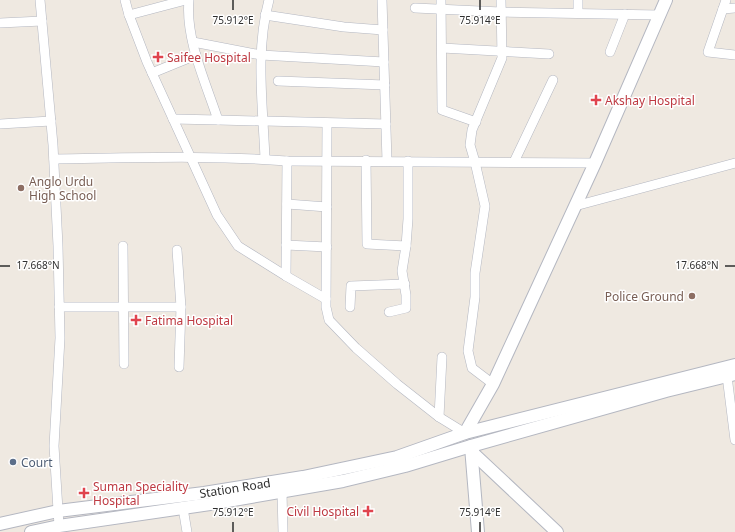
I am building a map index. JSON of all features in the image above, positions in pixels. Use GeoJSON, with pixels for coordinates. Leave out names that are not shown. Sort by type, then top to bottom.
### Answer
{"type":"FeatureCollection","features":[{"type":"Feature","properties":{"kind":"main road"},"geometry":{"type":"LineString","coordinates":[[465,433],[493,384],[595,163],[666,0]]}},
{"type":"Feature","properties":{"kind":"main road","name":"Station Road"},"geometry":{"type":"LineString","coordinates":[[0,524],[58,511],[197,494],[303,477],[398,458],[465,433],[735,365]]}},
{"type":"Feature","properties":{"kind":"main road"},"geometry":{"type":"LineString","coordinates":[[31,532],[59,529],[343,481],[405,466],[470,446],[666,391],[731,375]]}},
{"type":"Feature","properties":{"kind":"main road"},"geometry":{"type":"LineString","coordinates":[[470,446],[478,532]]}},
{"type":"Feature","properties":{"kind":"main road"},"geometry":{"type":"LineString","coordinates":[[470,446],[474,454],[557,532]]}},
{"type":"Feature","properties":{"kind":"street"},"geometry":{"type":"LineString","coordinates":[[40,0],[54,159],[60,307],[60,338],[54,446],[59,529]]}},
{"type":"Feature","properties":{"kind":"street"},"geometry":{"type":"LineString","coordinates":[[125,0],[129,15],[152,73],[217,215],[238,246],[286,276],[326,298]]}},
{"type":"Feature","properties":{"kind":"street"},"geometry":{"type":"LineString","coordinates":[[129,15],[187,0],[187,14],[196,55],[218,120]]}},
{"type":"Feature","properties":{"kind":"street"},"geometry":{"type":"LineString","coordinates":[[265,159],[261,55],[265,15],[269,0]]}},
{"type":"Feature","properties":{"kind":"street"},"geometry":{"type":"LineString","coordinates":[[382,0],[387,160]]}},
{"type":"Feature","properties":{"kind":"street"},"geometry":{"type":"LineString","coordinates":[[493,384],[472,368],[468,350],[475,297],[475,273],[485,206],[470,145],[472,130],[502,58],[501,0]]}},
{"type":"Feature","properties":{"kind":"street"},"geometry":{"type":"LineString","coordinates":[[578,0],[578,13]]}},
{"type":"Feature","properties":{"kind":"street"},"geometry":{"type":"LineString","coordinates":[[735,8],[724,4],[708,52],[735,55]]}},
{"type":"Feature","properties":{"kind":"street"},"geometry":{"type":"LineString","coordinates":[[441,5],[442,110],[476,122]]}},
{"type":"Feature","properties":{"kind":"street"},"geometry":{"type":"LineString","coordinates":[[414,8],[441,5],[501,12],[660,15]]}},
{"type":"Feature","properties":{"kind":"street"},"geometry":{"type":"LineString","coordinates":[[610,52],[625,14]]}},
{"type":"Feature","properties":{"kind":"street"},"geometry":{"type":"LineString","coordinates":[[265,15],[344,27],[383,30]]}},
{"type":"Feature","properties":{"kind":"street"},"geometry":{"type":"LineString","coordinates":[[0,23],[42,21]]}},
{"type":"Feature","properties":{"kind":"street"},"geometry":{"type":"LineString","coordinates":[[193,42],[261,55],[384,62]]}},
{"type":"Feature","properties":{"kind":"street"},"geometry":{"type":"LineString","coordinates":[[442,48],[549,54]]}},
{"type":"Feature","properties":{"kind":"street"},"geometry":{"type":"LineString","coordinates":[[152,73],[196,55]]}},
{"type":"Feature","properties":{"kind":"street"},"geometry":{"type":"LineString","coordinates":[[514,162],[553,80]]}},
{"type":"Feature","properties":{"kind":"street"},"geometry":{"type":"LineString","coordinates":[[278,81],[385,85]]}},
{"type":"Feature","properties":{"kind":"street"},"geometry":{"type":"LineString","coordinates":[[173,119],[386,124]]}},
{"type":"Feature","properties":{"kind":"street"},"geometry":{"type":"LineString","coordinates":[[0,124],[51,121]]}},
{"type":"Feature","properties":{"kind":"street"},"geometry":{"type":"LineString","coordinates":[[327,123],[326,307],[329,320],[356,348],[397,384],[439,417],[465,433]]}},
{"type":"Feature","properties":{"kind":"street"},"geometry":{"type":"LineString","coordinates":[[54,159],[190,158],[595,163]]}},
{"type":"Feature","properties":{"kind":"street"},"geometry":{"type":"LineString","coordinates":[[286,276],[287,160]]}},
{"type":"Feature","properties":{"kind":"street"},"geometry":{"type":"LineString","coordinates":[[366,160],[367,244],[406,246]]}},
{"type":"Feature","properties":{"kind":"street"},"geometry":{"type":"LineString","coordinates":[[389,312],[406,308],[406,294],[402,271],[408,219],[408,161]]}},
{"type":"Feature","properties":{"kind":"street"},"geometry":{"type":"LineString","coordinates":[[575,206],[735,163]]}},
{"type":"Feature","properties":{"kind":"street"},"geometry":{"type":"LineString","coordinates":[[287,204],[327,207]]}},
{"type":"Feature","properties":{"kind":"street"},"geometry":{"type":"LineString","coordinates":[[286,245],[327,247]]}},
{"type":"Feature","properties":{"kind":"street"},"geometry":{"type":"LineString","coordinates":[[123,246],[124,364]]}},
{"type":"Feature","properties":{"kind":"street"},"geometry":{"type":"LineString","coordinates":[[177,250],[181,307],[179,367]]}},
{"type":"Feature","properties":{"kind":"street"},"geometry":{"type":"LineString","coordinates":[[350,307],[352,286],[404,284]]}},
{"type":"Feature","properties":{"kind":"street"},"geometry":{"type":"LineString","coordinates":[[60,307],[181,307]]}},
{"type":"Feature","properties":{"kind":"street"},"geometry":{"type":"LineString","coordinates":[[439,417],[442,357]]}},
{"type":"Feature","properties":{"kind":"street"},"geometry":{"type":"LineString","coordinates":[[731,375],[735,440]]}},
{"type":"Feature","properties":{"kind":"street"},"geometry":{"type":"LineString","coordinates":[[282,492],[283,532]]}},
{"type":"Feature","properties":{"kind":"street"},"geometry":{"type":"LineString","coordinates":[[183,508],[187,532]]}},
{"type":"Feature","properties":{"kind":"place","name":"Saifee Hospital"},"geometry":{"type":"Point","coordinates":[158,57]}},
{"type":"Feature","properties":{"kind":"place","name":"Akshay Hospital"},"geometry":{"type":"Point","coordinates":[596,100]}},
{"type":"Feature","properties":{"kind":"place","name":"Anglo Urdu High School"},"geometry":{"type":"Point","coordinates":[21,188]}},
{"type":"Feature","properties":{"kind":"place","name":"Police Ground"},"geometry":{"type":"Point","coordinates":[692,296]}},
{"type":"Feature","properties":{"kind":"place","name":"Fatima Hospital"},"geometry":{"type":"Point","coordinates":[136,320]}},
{"type":"Feature","properties":{"kind":"place","name":"Court"},"geometry":{"type":"Point","coordinates":[13,462]}},
{"type":"Feature","properties":{"kind":"place","name":"Suman Speciality Hospital"},"geometry":{"type":"Point","coordinates":[84,493]}},
{"type":"Feature","properties":{"kind":"place","name":"Civil Hospital"},"geometry":{"type":"Point","coordinates":[368,511]}}]}
